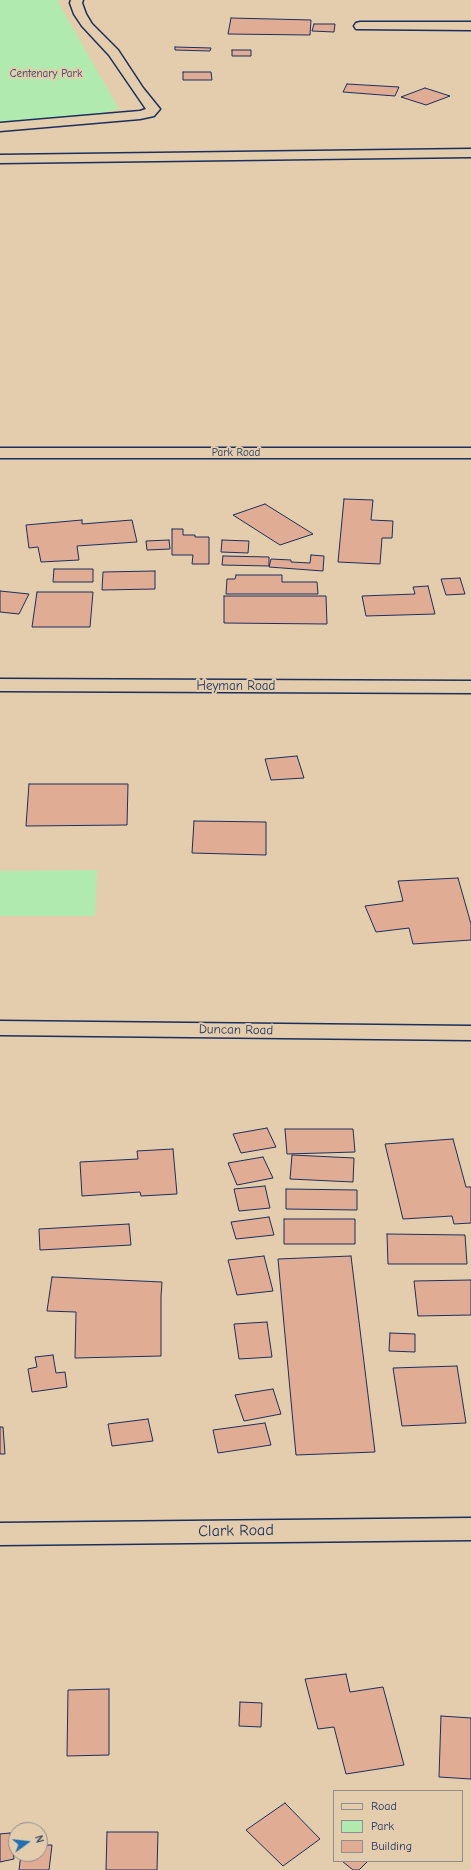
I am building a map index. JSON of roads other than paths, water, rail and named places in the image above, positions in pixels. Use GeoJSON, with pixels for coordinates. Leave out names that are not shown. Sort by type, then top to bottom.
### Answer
{"type":"FeatureCollection","features":[{"type":"Feature","properties":{"kind":"street"},"geometry":{"type":"LineString","coordinates":[[0,127],[140,115],[153,109],[138,90],[114,53],[88,26],[80,14],[76,4],[77,0]]}},
{"type":"Feature","properties":{"kind":"street"},"geometry":{"type":"LineString","coordinates":[[360,26],[471,26]]}},
{"type":"Feature","properties":{"kind":"street"},"geometry":{"type":"LineString","coordinates":[[0,159],[471,153]]}},
{"type":"Feature","properties":{"kind":"street","name":"Park Road"},"geometry":{"type":"LineString","coordinates":[[0,453],[471,453]]}},
{"type":"Feature","properties":{"kind":"street","name":"Heyman Road"},"geometry":{"type":"LineString","coordinates":[[0,686],[471,687]]}},
{"type":"Feature","properties":{"kind":"street","name":"Duncan Road"},"geometry":{"type":"LineString","coordinates":[[0,1028],[471,1033]]}},
{"type":"Feature","properties":{"kind":"street","name":"Clark Road"},"geometry":{"type":"LineString","coordinates":[[0,1534],[471,1529]]}},
{"type":"Feature","properties":{"kind":"park label","name":"Centenary Park"},"geometry":{"type":"Point","coordinates":[46,74]}}]}
